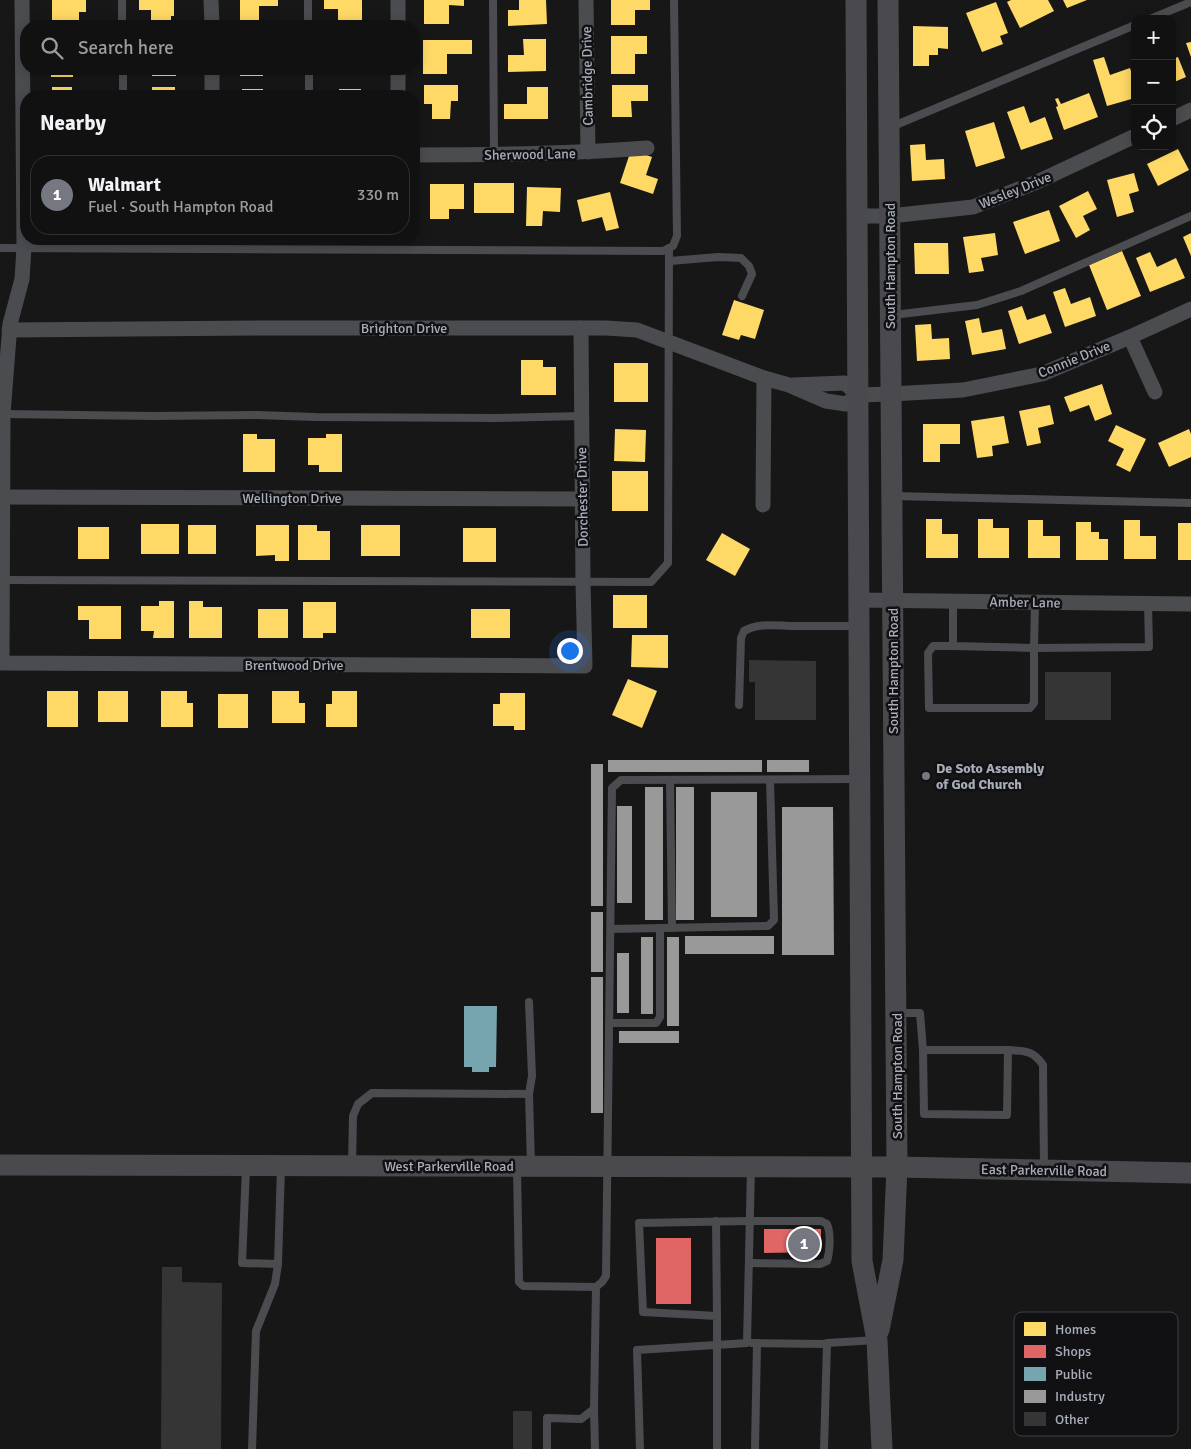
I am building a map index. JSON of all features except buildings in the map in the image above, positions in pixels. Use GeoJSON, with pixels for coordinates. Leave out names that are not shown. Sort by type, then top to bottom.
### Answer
{"type":"FeatureCollection","features":[{"type":"Feature","properties":{"kind":"main road","name":"South Hampton Road"},"geometry":{"type":"LineString","coordinates":[[856,0],[862,1261],[877,1340],[882,1449]]}},
{"type":"Feature","properties":{"kind":"main road","name":"South Hampton Road"},"geometry":{"type":"LineString","coordinates":[[877,1340],[893,1260],[897,1167],[888,0]]}},
{"type":"Feature","properties":{"kind":"main road","name":"West Parkerville Road"},"geometry":{"type":"LineString","coordinates":[[0,1165],[897,1167]]}},
{"type":"Feature","properties":{"kind":"main road","name":"East Parkerville Road"},"geometry":{"type":"LineString","coordinates":[[897,1167],[1191,1173]]}},
{"type":"Feature","properties":{"kind":"street"},"geometry":{"type":"LineString","coordinates":[[22,0],[22,20]]}},
{"type":"Feature","properties":{"kind":"street"},"geometry":{"type":"LineString","coordinates":[[212,0],[212,20]]}},
{"type":"Feature","properties":{"kind":"street"},"geometry":{"type":"LineString","coordinates":[[398,0],[398,20]]}},
{"type":"Feature","properties":{"kind":"street","name":"Cambridge Drive"},"geometry":{"type":"LineString","coordinates":[[586,0],[588,152]]}},
{"type":"Feature","properties":{"kind":"street"},"geometry":{"type":"LineString","coordinates":[[23,75],[24,90]]}},
{"type":"Feature","properties":{"kind":"street"},"geometry":{"type":"LineString","coordinates":[[212,75],[212,90]]}},
{"type":"Feature","properties":{"kind":"street"},"geometry":{"type":"LineString","coordinates":[[398,75],[398,90]]}},
{"type":"Feature","properties":{"kind":"street"},"geometry":{"type":"LineString","coordinates":[[1176,117],[1191,110]]}},
{"type":"Feature","properties":{"kind":"street","name":"Wesley Drive"},"geometry":{"type":"LineString","coordinates":[[857,216],[890,216],[973,207],[1037,182],[1131,138]]}},
{"type":"Feature","properties":{"kind":"street","name":"Sherwood Lane"},"geometry":{"type":"LineString","coordinates":[[420,155],[494,155],[647,148]]}},
{"type":"Feature","properties":{"kind":"street"},"geometry":{"type":"LineString","coordinates":[[3,580],[1,431],[9,330],[22,279],[24,245]]}},
{"type":"Feature","properties":{"kind":"street","name":"Connie Drive"},"geometry":{"type":"LineString","coordinates":[[858,395],[963,390],[1042,374],[1191,309]]}},
{"type":"Feature","properties":{"kind":"street","name":"Brighton Drive"},"geometry":{"type":"LineString","coordinates":[[9,330],[582,328],[637,330],[764,378],[789,385],[826,401],[846,404],[858,395]]}},
{"type":"Feature","properties":{"kind":"street","name":"Dorchester Drive"},"geometry":{"type":"LineString","coordinates":[[582,328],[581,416],[585,666]]}},
{"type":"Feature","properties":{"kind":"street"},"geometry":{"type":"LineString","coordinates":[[1130,337],[1155,392]]}},
{"type":"Feature","properties":{"kind":"street"},"geometry":{"type":"LineString","coordinates":[[763,505],[764,378]]}},
{"type":"Feature","properties":{"kind":"street","name":"Wellington Drive"},"geometry":{"type":"LineString","coordinates":[[3,497],[582,499]]}},
{"type":"Feature","properties":{"kind":"street","name":"Brentwood Drive"},"geometry":{"type":"LineString","coordinates":[[3,580],[2,663],[585,666]]}},
{"type":"Feature","properties":{"kind":"street","name":"Amber Lane"},"geometry":{"type":"LineString","coordinates":[[859,600],[1191,604]]}},
{"type":"Feature","properties":{"kind":"lane"},"geometry":{"type":"LineString","coordinates":[[122,0],[122,20]]}},
{"type":"Feature","properties":{"kind":"lane"},"geometry":{"type":"LineString","coordinates":[[308,0],[308,20]]}},
{"type":"Feature","properties":{"kind":"lane"},"geometry":{"type":"LineString","coordinates":[[493,0],[494,155]]}},
{"type":"Feature","properties":{"kind":"lane"},"geometry":{"type":"LineString","coordinates":[[0,248],[663,251],[673,246],[677,236],[674,0]]}},
{"type":"Feature","properties":{"kind":"lane"},"geometry":{"type":"LineString","coordinates":[[1160,15],[1191,2]]}},
{"type":"Feature","properties":{"kind":"lane"},"geometry":{"type":"LineString","coordinates":[[889,128],[1131,27]]}},
{"type":"Feature","properties":{"kind":"lane"},"geometry":{"type":"LineString","coordinates":[[123,75],[123,90]]}},
{"type":"Feature","properties":{"kind":"lane"},"geometry":{"type":"LineString","coordinates":[[309,75],[309,90]]}},
{"type":"Feature","properties":{"kind":"lane"},"geometry":{"type":"LineString","coordinates":[[891,315],[977,305],[1021,291],[1191,216]]}},
{"type":"Feature","properties":{"kind":"lane"},"geometry":{"type":"LineString","coordinates":[[3,580],[651,582],[668,563],[669,248]]}},
{"type":"Feature","properties":{"kind":"lane"},"geometry":{"type":"LineString","coordinates":[[670,261],[718,257],[741,258],[750,266],[752,274],[742,296]]}},
{"type":"Feature","properties":{"kind":"lane"},"geometry":{"type":"LineString","coordinates":[[3,414],[496,418],[581,416]]}},
{"type":"Feature","properties":{"kind":"lane"},"geometry":{"type":"LineString","coordinates":[[892,496],[1191,503]]}},
{"type":"Feature","properties":{"kind":"lane"},"geometry":{"type":"LineString","coordinates":[[953,601],[953,646]]}},
{"type":"Feature","properties":{"kind":"lane"},"geometry":{"type":"LineString","coordinates":[[1034,602],[1034,648],[1034,703],[1030,708],[929,708],[928,653],[933,646],[1034,648],[1149,647],[1148,603]]}},
{"type":"Feature","properties":{"kind":"lane"},"geometry":{"type":"LineString","coordinates":[[739,705],[741,638],[744,631],[751,627],[770,625],[859,626]]}},
{"type":"Feature","properties":{"kind":"lane"},"geometry":{"type":"LineString","coordinates":[[595,1449],[596,1287],[606,1276],[612,788],[621,780],[860,779]]}},
{"type":"Feature","properties":{"kind":"lane"},"geometry":{"type":"LineString","coordinates":[[670,780],[672,928]]}},
{"type":"Feature","properties":{"kind":"lane"},"geometry":{"type":"LineString","coordinates":[[610,929],[768,926],[774,920],[770,780]]}},
{"type":"Feature","properties":{"kind":"lane"},"geometry":{"type":"LineString","coordinates":[[609,1023],[656,1023],[660,1017],[660,928]]}},
{"type":"Feature","properties":{"kind":"lane"},"geometry":{"type":"LineString","coordinates":[[530,1002],[532,1076],[524,1166],[519,1282],[523,1286],[596,1287]]}},
{"type":"Feature","properties":{"kind":"lane"},"geometry":{"type":"LineString","coordinates":[[896,1013],[920,1013],[923,1050],[924,1114],[1007,1115],[1008,1050]]}},
{"type":"Feature","properties":{"kind":"lane"},"geometry":{"type":"LineString","coordinates":[[923,1050],[1027,1051],[1038,1057],[1043,1065],[1044,1170]]}},
{"type":"Feature","properties":{"kind":"lane"},"geometry":{"type":"LineString","coordinates":[[352,1166],[352,1116],[358,1104],[372,1092],[530,1094]]}},
{"type":"Feature","properties":{"kind":"lane"},"geometry":{"type":"LineString","coordinates":[[246,1166],[242,1263],[278,1264]]}},
{"type":"Feature","properties":{"kind":"lane"},"geometry":{"type":"LineString","coordinates":[[252,1449],[256,1332],[275,1284],[278,1264],[281,1166]]}},
{"type":"Feature","properties":{"kind":"lane"},"geometry":{"type":"LineString","coordinates":[[747,1343],[751,1167]]}},
{"type":"Feature","properties":{"kind":"lane"},"geometry":{"type":"LineString","coordinates":[[716,1221],[717,1449]]}},
{"type":"Feature","properties":{"kind":"lane"},"geometry":{"type":"LineString","coordinates":[[717,1316],[643,1312],[639,1223],[820,1221],[827,1224],[829,1229],[829,1256],[827,1261],[820,1264],[749,1263]]}},
{"type":"Feature","properties":{"kind":"lane"},"geometry":{"type":"LineString","coordinates":[[640,1449],[637,1350],[747,1343],[827,1344],[877,1340]]}},
{"type":"Feature","properties":{"kind":"lane"},"geometry":{"type":"LineString","coordinates":[[755,1449],[757,1343]]}},
{"type":"Feature","properties":{"kind":"lane"},"geometry":{"type":"LineString","coordinates":[[824,1449],[827,1344]]}},
{"type":"Feature","properties":{"kind":"lane"},"geometry":{"type":"LineString","coordinates":[[547,1449],[547,1418],[581,1419],[594,1409]]}},
{"type":"Feature","properties":{"kind":"place","name":"De Soto Assembly of God Church"},"geometry":{"type":"Point","coordinates":[926,776]}},
{"type":"Feature","properties":{"kind":"place","name":"Walmart"},"geometry":{"type":"Point","coordinates":[804,1244]}}]}
